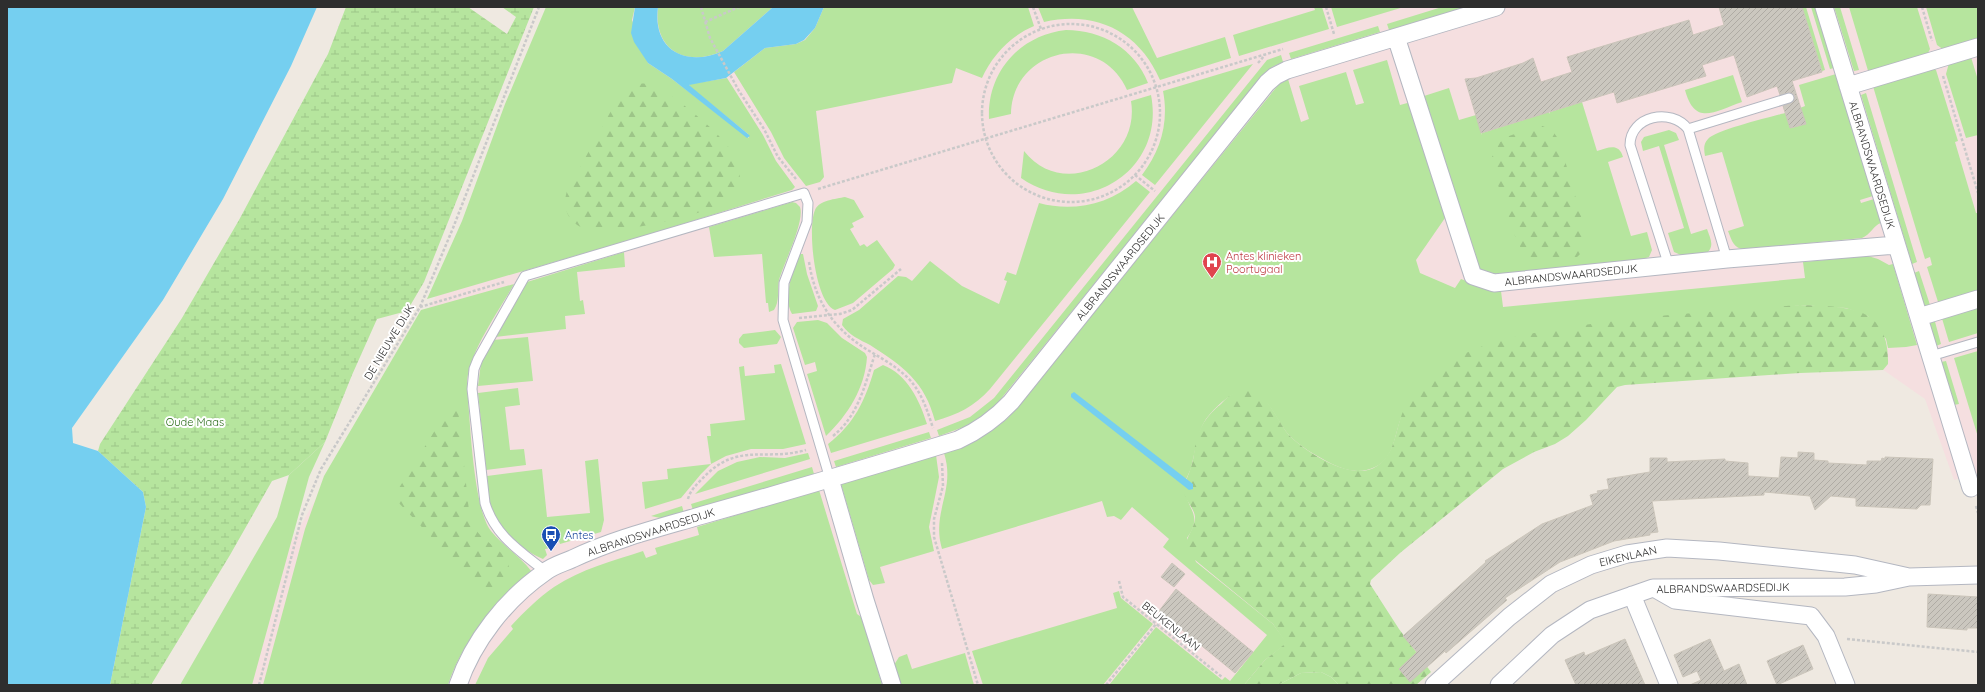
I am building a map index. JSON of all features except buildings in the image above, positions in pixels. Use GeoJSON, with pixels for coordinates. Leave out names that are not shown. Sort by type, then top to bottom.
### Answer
{"type":"FeatureCollection","features":[{"type":"Feature","properties":{"kind":"street","name":"ALBRANDSWAARDSEDIJK"},"geometry":{"type":"LineString","coordinates":[[458,685],[467,661],[495,619],[518,595],[545,571],[614,541],[830,479],[958,440],[976,432],[992,421],[1016,396],[1271,79],[1287,70],[1496,7]]}},
{"type":"Feature","properties":{"kind":"street","name":"ALBRANDSWAARDSEDIJK"},"geometry":{"type":"LineString","coordinates":[[1824,7],[1971,488]]}},
{"type":"Feature","properties":{"kind":"street","name":"ALBRANDSWAARDSEDIJK"},"geometry":{"type":"LineString","coordinates":[[1396,37],[1472,276],[1494,283],[1727,259],[1896,245]]}},
{"type":"Feature","properties":{"kind":"street","name":"ALBRANDSWAARDSEDIJK"},"geometry":{"type":"LineString","coordinates":[[1848,86],[1978,46]]}},
{"type":"Feature","properties":{"kind":"street"},"geometry":{"type":"LineString","coordinates":[[1919,317],[1978,299]]}},
{"type":"Feature","properties":{"kind":"street"},"geometry":{"type":"LineString","coordinates":[[830,479],[865,600],[892,685]]}},
{"type":"Feature","properties":{"kind":"street","name":"EIKENLAAN"},"geometry":{"type":"LineString","coordinates":[[1434,685],[1509,617],[1551,584],[1591,564],[1627,554],[1668,548],[1719,551],[1856,565],[1910,577]]}},
{"type":"Feature","properties":{"kind":"street","name":"ALBRANDSWAARDSEDIJK"},"geometry":{"type":"LineString","coordinates":[[1499,685],[1552,635],[1590,610],[1654,588],[1845,587],[1876,584],[1910,577],[1978,575]]}},
{"type":"Feature","properties":{"kind":"street"},"geometry":{"type":"LineString","coordinates":[[1654,588],[1675,600],[1811,616],[1826,636],[1846,685]]}},
{"type":"Feature","properties":{"kind":"street"},"geometry":{"type":"LineString","coordinates":[[1632,595],[1669,685]]}},
{"type":"Feature","properties":{"kind":"lane"},"geometry":{"type":"LineString","coordinates":[[1688,129],[1789,98]]}},
{"type":"Feature","properties":{"kind":"lane"},"geometry":{"type":"LineString","coordinates":[[1669,266],[1630,145],[1630,136],[1634,129],[1642,123],[1663,116],[1682,121],[1688,129],[1727,259]]}},
{"type":"Feature","properties":{"kind":"lane"},"geometry":{"type":"LineString","coordinates":[[545,571],[503,536],[489,516],[485,503],[472,389],[474,369],[478,359],[524,276],[804,193],[808,203],[807,222],[784,283],[783,320],[830,479]]}},
{"type":"Feature","properties":{"kind":"lane"},"geometry":{"type":"LineString","coordinates":[[1931,356],[1978,342]]}},
{"type":"Feature","properties":{"kind":"path","name":"DE NIEUWE DIJK"},"geometry":{"type":"LineString","coordinates":[[259,685],[302,515],[321,470],[420,307],[453,228],[539,7]]}},
{"type":"Feature","properties":{"kind":"path"},"geometry":{"type":"LineString","coordinates":[[701,7],[710,38],[739,91],[764,129],[778,157],[797,180],[804,193],[1284,49]]}},
{"type":"Feature","properties":{"kind":"path"},"geometry":{"type":"LineString","coordinates":[[705,22],[739,7]]}},
{"type":"Feature","properties":{"kind":"path"},"geometry":{"type":"LineString","coordinates":[[1033,7],[1041,30]]}},
{"type":"Feature","properties":{"kind":"path"},"geometry":{"type":"LineString","coordinates":[[1326,7],[1334,34]]}},
{"type":"Feature","properties":{"kind":"path"},"geometry":{"type":"LineString","coordinates":[[1922,7],[1978,193]]}},
{"type":"Feature","properties":{"kind":"path"},"geometry":{"type":"LineString","coordinates":[[1073,24],[1100,29],[1113,34],[1135,51],[1151,73],[1156,87],[1159,106],[1156,136],[1148,157],[1135,175],[1119,188],[1091,199],[1068,201],[1046,197],[1028,190],[1007,173],[991,154],[985,139],[983,105],[986,89],[992,74],[1001,58],[1014,45],[1027,36],[1041,30],[1059,25],[1073,24]]}},
{"type":"Feature","properties":{"kind":"path"},"geometry":{"type":"LineString","coordinates":[[1327,36],[1342,31]]}},
{"type":"Feature","properties":{"kind":"path"},"geometry":{"type":"LineString","coordinates":[[1255,67],[1265,54]]}},
{"type":"Feature","properties":{"kind":"path"},"geometry":{"type":"LineString","coordinates":[[1135,175],[1155,191]]}},
{"type":"Feature","properties":{"kind":"path"},"geometry":{"type":"LineString","coordinates":[[1150,197],[1160,185]]}},
{"type":"Feature","properties":{"kind":"path"},"geometry":{"type":"LineString","coordinates":[[783,320],[846,312],[857,306],[900,269]]}},
{"type":"Feature","properties":{"kind":"path"},"geometry":{"type":"LineString","coordinates":[[420,307],[524,276]]}},
{"type":"Feature","properties":{"kind":"path"},"geometry":{"type":"LineString","coordinates":[[689,519],[686,505],[689,494],[707,473],[727,460],[752,453],[787,454],[820,446],[835,435],[848,420],[860,402],[875,354]]}},
{"type":"Feature","properties":{"kind":"path"},"geometry":{"type":"LineString","coordinates":[[925,429],[939,425]]}},
{"type":"Feature","properties":{"kind":"path"},"geometry":{"type":"LineString","coordinates":[[688,500],[695,498]]}},
{"type":"Feature","properties":{"kind":"path","name":"BEUKENLAAN"},"geometry":{"type":"LineString","coordinates":[[1118,581],[1123,597],[1222,677]]}},
{"type":"Feature","properties":{"kind":"path"},"geometry":{"type":"LineString","coordinates":[[1106,685],[1156,624]]}},
{"type":"Feature","properties":{"kind":"path"},"geometry":{"type":"LineString","coordinates":[[1826,636],[1978,652]]}},
{"type":"Feature","properties":{"kind":"shaded area","name":"Antes klinieken Poortugaal"},"geometry":{"type":"Polygon","coordinates":[[[577,7],[1978,7],[1978,473],[1954,480],[1925,399],[1882,369],[1637,377],[1610,384],[1466,480],[1269,685],[215,685],[209,680],[500,188],[577,7]]]}},
{"type":"Feature","properties":{"kind":"green space","name":"Oude Maas"},"geometry":{"type":"Polygon","coordinates":[[[346,7],[468,7],[507,34],[516,17],[502,7],[534,7],[424,282],[407,311],[377,319],[352,375],[325,442],[289,475],[272,481],[230,555],[151,685],[110,685],[146,507],[143,492],[98,451],[100,444],[182,318],[239,220],[328,54],[346,7]]]}},
{"type":"Feature","properties":{"kind":"green space"},"geometry":{"type":"Polygon","coordinates":[[[546,7],[635,7],[632,20],[648,63],[672,79],[749,138],[748,134],[689,86],[690,84],[727,78],[763,135],[776,161],[795,187],[792,190],[654,233],[427,299],[462,221],[505,104],[546,7]]]}},
{"type":"Feature","properties":{"kind":"green space"},"geometry":{"type":"Polygon","coordinates":[[[658,7],[773,7],[723,51],[709,56],[696,57],[684,56],[674,52],[666,44],[661,34],[658,22],[658,7]]]}},
{"type":"Feature","properties":{"kind":"green space"},"geometry":{"type":"Polygon","coordinates":[[[824,7],[1028,7],[1034,26],[1017,35],[1003,48],[991,62],[982,78],[956,68],[952,83],[816,111],[824,177],[820,182],[806,186],[784,158],[771,132],[734,72],[765,48],[796,44],[805,40],[815,28],[824,7]]]}},
{"type":"Feature","properties":{"kind":"green space"},"geometry":{"type":"Polygon","coordinates":[[[1038,7],[1132,7],[1157,58],[1225,37],[1231,58],[1160,80],[1151,63],[1140,49],[1128,37],[1113,28],[1098,22],[1081,19],[1063,19],[1044,22],[1038,7]]]}},
{"type":"Feature","properties":{"kind":"green space"},"geometry":{"type":"Polygon","coordinates":[[[1314,7],[1322,7],[1329,29],[1239,56],[1233,35],[1315,10],[1314,7]]]}},
{"type":"Feature","properties":{"kind":"green space"},"geometry":{"type":"Polygon","coordinates":[[[1331,7],[1404,7],[1337,27],[1331,7]]]}},
{"type":"Feature","properties":{"kind":"green space"},"geometry":{"type":"Polygon","coordinates":[[[1442,7],[1466,7],[1389,30],[1387,24],[1442,7]]]}},
{"type":"Feature","properties":{"kind":"green space"},"geometry":{"type":"Polygon","coordinates":[[[1802,7],[1806,7],[1825,70],[1822,71],[1802,7]]]}},
{"type":"Feature","properties":{"kind":"green space"},"geometry":{"type":"Polygon","coordinates":[[[1811,7],[1816,7],[1834,68],[1830,69],[1811,7]]]}},
{"type":"Feature","properties":{"kind":"green space"},"geometry":{"type":"Polygon","coordinates":[[[1834,7],[1840,7],[1859,70],[1854,71],[1834,7]]]}},
{"type":"Feature","properties":{"kind":"green space"},"geometry":{"type":"Polygon","coordinates":[[[1849,7],[1917,7],[1930,49],[1928,53],[1869,74],[1849,7]]]}},
{"type":"Feature","properties":{"kind":"green space"},"geometry":{"type":"Polygon","coordinates":[[[1926,7],[1978,7],[1978,43],[1944,50],[1937,45],[1926,7]]]}},
{"type":"Feature","properties":{"kind":"green space"},"geometry":{"type":"Polygon","coordinates":[[[1378,26],[1380,32],[1291,59],[1289,53],[1378,26]]]}},
{"type":"Feature","properties":{"kind":"green space"},"geometry":{"type":"Polygon","coordinates":[[[1066,30],[1092,34],[1116,44],[1135,60],[1148,83],[1127,90],[1114,71],[1098,59],[1079,54],[1059,55],[1041,62],[1026,74],[1015,92],[1011,114],[989,119],[990,102],[994,86],[1000,72],[1010,59],[1021,48],[1034,39],[1049,33],[1066,30]]]}},
{"type":"Feature","properties":{"kind":"green space"},"geometry":{"type":"Polygon","coordinates":[[[1970,54],[1978,80],[1978,135],[1966,138],[1946,74],[1949,63],[1970,54]]]}},
{"type":"Feature","properties":{"kind":"green space"},"geometry":{"type":"Polygon","coordinates":[[[1281,55],[1283,62],[1272,67],[1260,79],[996,405],[972,424],[939,436],[937,430],[970,417],[994,398],[1267,60],[1281,55]]]}},
{"type":"Feature","properties":{"kind":"green space"},"geometry":{"type":"Polygon","coordinates":[[[1387,60],[1400,105],[1411,102],[1445,218],[1416,260],[1420,273],[1455,288],[1461,279],[1493,291],[1501,291],[1503,307],[1805,278],[1803,262],[1868,256],[1889,265],[1893,264],[1917,345],[1888,348],[1886,339],[1868,316],[1846,308],[1800,305],[1446,365],[1423,387],[1408,405],[1387,456],[1375,467],[1359,471],[1348,470],[1337,466],[1302,447],[1287,433],[1274,412],[1258,395],[1243,391],[1236,393],[1222,402],[1210,414],[1202,426],[1185,485],[1186,495],[1194,517],[1192,530],[1187,538],[1196,562],[1273,624],[1287,643],[1265,660],[1244,685],[1109,685],[1156,627],[1222,680],[1225,677],[1230,681],[1267,635],[1163,547],[1169,539],[1132,507],[1121,520],[1114,516],[1107,517],[1102,501],[942,549],[939,536],[939,524],[947,479],[947,467],[944,453],[962,447],[978,439],[993,430],[1008,418],[1279,84],[1288,79],[1301,122],[1309,119],[1299,86],[1346,72],[1356,105],[1364,103],[1353,70],[1387,60]]]}},
{"type":"Feature","properties":{"kind":"green space"},"geometry":{"type":"Polygon","coordinates":[[[1253,64],[1155,185],[1142,175],[1159,146],[1162,135],[1165,114],[1163,91],[1253,64]]]}},
{"type":"Feature","properties":{"kind":"green space"},"geometry":{"type":"Polygon","coordinates":[[[1933,68],[1936,70],[1958,141],[1955,142],[1976,213],[1978,213],[1978,294],[1939,305],[1927,267],[1932,265],[1930,257],[1925,259],[1872,83],[1933,68]]]}},
{"type":"Feature","properties":{"kind":"green space"},"geometry":{"type":"Polygon","coordinates":[[[1836,74],[1873,196],[1860,200],[1861,203],[1874,199],[1881,223],[1862,238],[1746,249],[1739,248],[1734,244],[1728,231],[1744,226],[1722,152],[1705,156],[1704,147],[1706,141],[1713,135],[1732,128],[1785,113],[1791,128],[1806,124],[1800,108],[1805,106],[1799,85],[1836,74]]]}},
{"type":"Feature","properties":{"kind":"green space"},"geometry":{"type":"Polygon","coordinates":[[[1733,75],[1742,102],[1715,112],[1700,112],[1694,109],[1689,102],[1685,90],[1733,75]]]}},
{"type":"Feature","properties":{"kind":"green space"},"geometry":{"type":"Polygon","coordinates":[[[637,83],[655,86],[672,96],[706,123],[716,133],[732,152],[739,166],[740,174],[738,185],[725,201],[695,214],[632,228],[595,230],[583,228],[573,222],[567,213],[565,203],[567,191],[617,100],[625,89],[637,83]]]}},
{"type":"Feature","properties":{"kind":"green space"},"geometry":{"type":"Polygon","coordinates":[[[1449,88],[1459,120],[1476,115],[1482,135],[1482,133],[1549,112],[1550,114],[1550,112],[1582,102],[1597,151],[1613,147],[1619,150],[1623,157],[1608,162],[1631,236],[1647,232],[1652,250],[1649,257],[1643,259],[1489,275],[1476,269],[1424,96],[1449,88]]]}},
{"type":"Feature","properties":{"kind":"green space"},"geometry":{"type":"Polygon","coordinates":[[[1866,93],[1917,262],[1912,264],[1861,95],[1866,93]]]}},
{"type":"Feature","properties":{"kind":"green space"},"geometry":{"type":"Polygon","coordinates":[[[1151,95],[1152,122],[1146,146],[1133,166],[1115,182],[1094,191],[1070,194],[1045,190],[1021,178],[1024,151],[1040,166],[1059,173],[1078,173],[1096,168],[1112,157],[1124,142],[1131,123],[1131,101],[1151,95]]]}},
{"type":"Feature","properties":{"kind":"green space"},"geometry":{"type":"Polygon","coordinates":[[[1540,125],[1552,130],[1559,140],[1586,233],[1587,240],[1585,246],[1577,257],[1539,261],[1529,256],[1524,251],[1517,242],[1491,164],[1492,157],[1500,142],[1509,136],[1540,125]]]}},
{"type":"Feature","properties":{"kind":"green space"},"geometry":{"type":"Polygon","coordinates":[[[1669,130],[1676,133],[1679,140],[1664,145],[1691,234],[1707,229],[1711,248],[1707,253],[1681,255],[1674,252],[1668,233],[1684,228],[1659,146],[1643,151],[1641,142],[1644,137],[1669,130]]]}},
{"type":"Feature","properties":{"kind":"green space"},"geometry":{"type":"Polygon","coordinates":[[[1136,181],[1150,192],[990,389],[972,405],[958,413],[935,421],[931,407],[919,385],[911,376],[893,360],[851,334],[842,325],[843,319],[859,310],[898,276],[906,277],[912,281],[930,261],[962,286],[999,304],[1007,281],[1004,280],[1007,272],[1016,275],[1039,203],[1064,207],[1090,204],[1114,196],[1136,181]]]}},
{"type":"Feature","properties":{"kind":"green space"},"geometry":{"type":"Polygon","coordinates":[[[845,197],[854,200],[864,217],[852,223],[854,227],[850,229],[860,246],[864,244],[867,247],[877,240],[895,265],[893,269],[853,303],[835,310],[828,304],[822,294],[814,264],[812,232],[813,219],[815,210],[820,204],[828,200],[845,197]]]}},
{"type":"Feature","properties":{"kind":"green space"},"geometry":{"type":"Polygon","coordinates":[[[792,202],[796,203],[800,207],[800,222],[779,280],[776,307],[774,310],[769,312],[768,303],[766,303],[762,254],[714,257],[709,227],[792,202]]]}},
{"type":"Feature","properties":{"kind":"green space"},"geometry":{"type":"Polygon","coordinates":[[[624,252],[625,267],[577,272],[580,301],[583,300],[585,314],[565,316],[566,329],[495,337],[527,282],[624,252]]]}},
{"type":"Feature","properties":{"kind":"green space"},"geometry":{"type":"Polygon","coordinates":[[[800,254],[803,254],[807,274],[818,306],[816,311],[792,314],[789,308],[788,293],[794,267],[800,254]]]}},
{"type":"Feature","properties":{"kind":"green space"},"geometry":{"type":"Polygon","coordinates":[[[1919,271],[1931,308],[1925,309],[1914,273],[1919,271]]]}},
{"type":"Feature","properties":{"kind":"green space"},"geometry":{"type":"Polygon","coordinates":[[[514,284],[477,348],[468,374],[467,386],[473,462],[480,503],[485,519],[491,531],[532,572],[493,609],[482,623],[463,652],[448,685],[263,685],[305,529],[324,476],[421,310],[514,284]]]}},
{"type":"Feature","properties":{"kind":"green space"},"geometry":{"type":"Polygon","coordinates":[[[1978,304],[1978,333],[1949,342],[1941,315],[1978,304]]]}},
{"type":"Feature","properties":{"kind":"green space"},"geometry":{"type":"Polygon","coordinates":[[[1800,305],[1848,309],[1862,313],[1873,319],[1881,330],[1887,344],[1888,364],[1883,370],[1800,373],[1625,385],[1617,387],[1586,420],[1568,436],[1555,444],[1534,452],[1503,469],[1400,553],[1371,580],[1370,584],[1399,629],[1431,672],[1416,685],[1339,685],[1331,677],[1321,672],[1301,673],[1278,685],[1244,685],[1265,660],[1286,643],[1273,624],[1189,555],[1186,544],[1194,524],[1195,517],[1193,510],[1184,494],[1184,487],[1192,464],[1196,439],[1207,417],[1232,394],[1246,390],[1253,391],[1260,395],[1266,400],[1288,434],[1317,457],[1343,468],[1355,471],[1367,470],[1377,466],[1388,455],[1394,442],[1402,414],[1410,400],[1421,386],[1446,364],[1475,349],[1522,335],[1627,319],[1800,305]]]}},
{"type":"Feature","properties":{"kind":"green space"},"geometry":{"type":"Polygon","coordinates":[[[1934,318],[1941,344],[1936,346],[1928,320],[1934,318]]]}},
{"type":"Feature","properties":{"kind":"green space"},"geometry":{"type":"Polygon","coordinates":[[[818,320],[827,323],[842,338],[865,353],[867,357],[863,379],[854,400],[834,428],[826,436],[807,374],[817,371],[815,362],[805,365],[793,328],[797,322],[818,320]]]}},
{"type":"Feature","properties":{"kind":"green space"},"geometry":{"type":"Polygon","coordinates":[[[775,330],[781,337],[777,344],[744,348],[739,343],[739,339],[743,334],[775,330]]]}},
{"type":"Feature","properties":{"kind":"green space"},"geometry":{"type":"Polygon","coordinates":[[[528,337],[533,381],[478,386],[481,363],[493,340],[528,337]]]}},
{"type":"Feature","properties":{"kind":"green space"},"geometry":{"type":"Polygon","coordinates":[[[1978,351],[1978,437],[1954,358],[1978,351]]]}},
{"type":"Feature","properties":{"kind":"green space"},"geometry":{"type":"Polygon","coordinates":[[[1946,361],[1959,404],[1954,405],[1941,362],[1946,361]]]}},
{"type":"Feature","properties":{"kind":"green space"},"geometry":{"type":"Polygon","coordinates":[[[781,364],[806,444],[783,449],[751,449],[726,456],[711,464],[707,436],[711,436],[710,424],[745,420],[739,367],[744,366],[745,376],[775,373],[774,365],[781,364]]]}},
{"type":"Feature","properties":{"kind":"green space"},"geometry":{"type":"Polygon","coordinates":[[[883,365],[891,369],[906,382],[921,406],[927,424],[831,453],[828,444],[852,420],[867,392],[874,370],[883,365]]]}},
{"type":"Feature","properties":{"kind":"green space"},"geometry":{"type":"Polygon","coordinates":[[[518,388],[520,405],[505,407],[510,450],[524,449],[526,465],[486,470],[478,393],[518,388]]]}},
{"type":"Feature","properties":{"kind":"green space"},"geometry":{"type":"Polygon","coordinates":[[[453,406],[458,410],[469,511],[472,521],[479,533],[501,552],[508,562],[509,568],[506,579],[500,586],[493,589],[484,589],[478,586],[397,501],[399,488],[447,411],[453,406]]]}},
{"type":"Feature","properties":{"kind":"green space"},"geometry":{"type":"Polygon","coordinates":[[[929,432],[931,438],[836,467],[834,461],[929,432]]]}},
{"type":"Feature","properties":{"kind":"green space"},"geometry":{"type":"Polygon","coordinates":[[[325,442],[309,477],[252,685],[180,685],[277,517],[289,475],[325,442]]]}},
{"type":"Feature","properties":{"kind":"green space"},"geometry":{"type":"Polygon","coordinates":[[[808,453],[810,459],[695,494],[718,471],[737,462],[760,457],[785,458],[808,453]]]}},
{"type":"Feature","properties":{"kind":"green space"},"geometry":{"type":"Polygon","coordinates":[[[936,455],[939,477],[929,527],[934,551],[880,567],[885,583],[873,585],[869,580],[841,484],[936,455]]]}},
{"type":"Feature","properties":{"kind":"green space"},"geometry":{"type":"Polygon","coordinates":[[[598,459],[604,520],[601,532],[560,544],[558,538],[548,541],[550,548],[545,549],[547,555],[543,559],[521,546],[502,528],[493,513],[490,504],[487,476],[542,469],[547,517],[590,513],[585,461],[598,459]]]}},
{"type":"Feature","properties":{"kind":"green space"},"geometry":{"type":"Polygon","coordinates":[[[711,464],[681,498],[645,509],[642,482],[668,479],[667,469],[711,464]]]}},
{"type":"Feature","properties":{"kind":"green space"},"geometry":{"type":"Polygon","coordinates":[[[812,467],[814,474],[693,510],[691,504],[812,467]]]}},
{"type":"Feature","properties":{"kind":"green space"},"geometry":{"type":"Polygon","coordinates":[[[819,490],[857,614],[863,618],[882,685],[475,685],[488,658],[513,629],[511,626],[537,600],[564,581],[597,566],[643,551],[646,558],[657,554],[655,548],[699,535],[697,527],[819,490]]]}},
{"type":"Feature","properties":{"kind":"green space"},"geometry":{"type":"Polygon","coordinates":[[[682,506],[684,513],[665,519],[651,516],[682,506]]]}},
{"type":"Feature","properties":{"kind":"green space"},"geometry":{"type":"Polygon","coordinates":[[[1119,591],[1121,598],[1153,624],[1103,685],[983,685],[972,651],[1117,608],[1113,593],[1119,591]]]}},
{"type":"Feature","properties":{"kind":"green space"},"geometry":{"type":"Polygon","coordinates":[[[965,653],[974,685],[900,685],[894,665],[899,657],[907,654],[912,669],[965,653]]]}},
{"type":"Feature","properties":{"kind":"green space"},"geometry":{"type":"Polygon","coordinates":[[[1321,672],[1331,677],[1339,685],[1278,685],[1301,673],[1321,672]]]}},
{"type":"Feature","properties":{"kind":"water"},"geometry":{"type":"Polygon","coordinates":[[[7,7],[317,7],[291,66],[223,199],[163,300],[72,428],[73,443],[98,451],[143,492],[146,507],[110,685],[7,685],[7,7]]]}},
{"type":"Feature","properties":{"kind":"water"},"geometry":{"type":"Polygon","coordinates":[[[635,7],[658,7],[660,34],[666,44],[674,52],[685,56],[696,57],[709,56],[723,51],[773,7],[824,7],[815,28],[804,40],[796,44],[765,48],[726,78],[689,85],[748,134],[750,136],[747,138],[672,79],[648,63],[634,42],[631,33],[635,7]]]}},
{"type":"Feature","properties":{"kind":"water"},"geometry":{"type":"Polygon","coordinates":[[[1074,392],[1193,484],[1193,489],[1189,490],[1071,397],[1071,394],[1074,392]]]}},
{"type":"Feature","properties":{"kind":"place","name":"Antes klinieken Poortugaal"},"geometry":{"type":"Point","coordinates":[1212,279]}},
{"type":"Feature","properties":{"kind":"place","name":"Antes"},"geometry":{"type":"Point","coordinates":[551,552]}}]}
